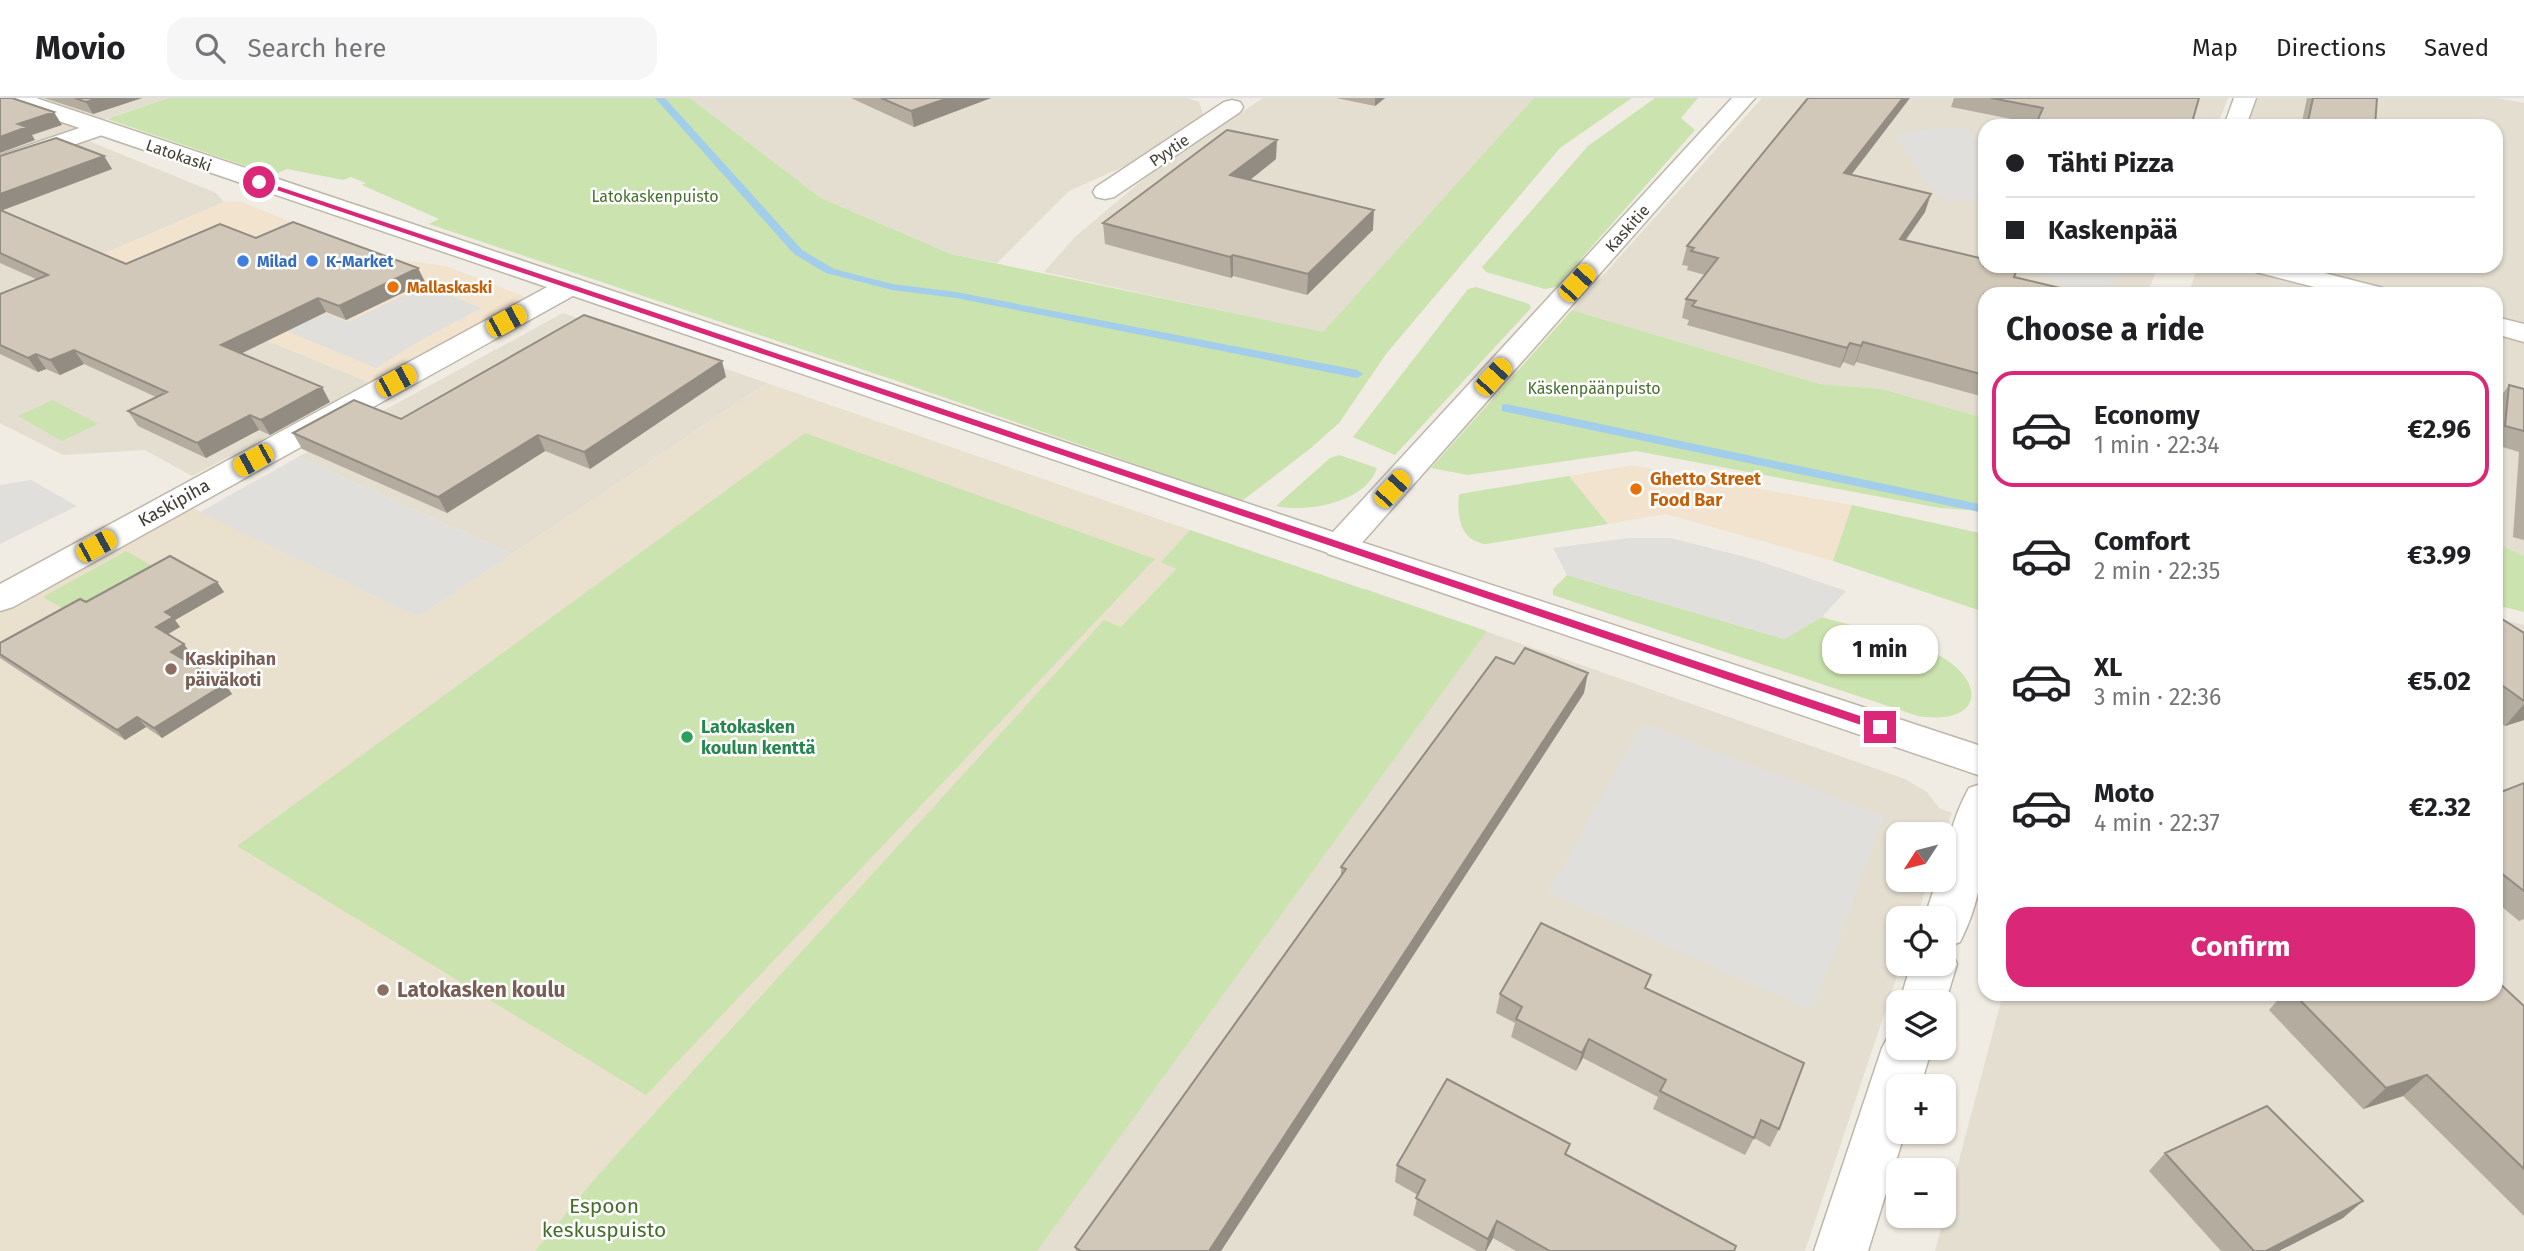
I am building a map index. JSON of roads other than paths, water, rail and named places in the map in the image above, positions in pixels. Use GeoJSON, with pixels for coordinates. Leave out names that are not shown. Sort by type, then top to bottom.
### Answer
{"type":"FeatureCollection","features":[{"type":"Feature","properties":{"kind":"street","name":"Latokaski"},"geometry":{"type":"LineString","coordinates":[[14,98],[1978,760]]}},
{"type":"Feature","properties":{"kind":"street"},"geometry":{"type":"LineString","coordinates":[[1206,98],[1239,103]]}},
{"type":"Feature","properties":{"kind":"street","name":"Kaskitie"},"geometry":{"type":"LineString","coordinates":[[1340,546],[1744,98]]}},
{"type":"Feature","properties":{"kind":"street"},"geometry":{"type":"LineString","coordinates":[[2238,119],[2245,98]]}},
{"type":"Feature","properties":{"kind":"street","name":"Pyytie"},"geometry":{"type":"LineString","coordinates":[[1105,192],[1239,103]]}},
{"type":"Feature","properties":{"kind":"street"},"geometry":{"type":"LineString","coordinates":[[0,163],[100,128]]}},
{"type":"Feature","properties":{"kind":"street"},"geometry":{"type":"LineString","coordinates":[[2292,273],[2346,287]]}},
{"type":"Feature","properties":{"kind":"street","name":"Kaskipiha"},"geometry":{"type":"LineString","coordinates":[[0,599],[570,286]]}},
{"type":"Feature","properties":{"kind":"street"},"geometry":{"type":"LineString","coordinates":[[2503,328],[2524,333]]}},
{"type":"Feature","properties":{"kind":"street"},"geometry":{"type":"LineString","coordinates":[[1951,906],[1978,818]]}},
{"type":"Feature","properties":{"kind":"street"},"geometry":{"type":"LineString","coordinates":[[1841,1251],[1903,1060]]}},
{"type":"Feature","properties":{"kind":"waterway"},"geometry":{"type":"LineString","coordinates":[[660,98],[798,252],[830,271],[892,287],[956,295],[1357,374]]}},
{"type":"Feature","properties":{"kind":"waterway"},"geometry":{"type":"LineString","coordinates":[[1506,408],[1978,508]]}},
{"type":"Feature","properties":{"kind":"place","name":"Milad"},"geometry":{"type":"Point","coordinates":[243,261]}},
{"type":"Feature","properties":{"kind":"place","name":"K-Market"},"geometry":{"type":"Point","coordinates":[312,261]}},
{"type":"Feature","properties":{"kind":"place","name":"Mallaskaski"},"geometry":{"type":"Point","coordinates":[393,287]}},
{"type":"Feature","properties":{"kind":"place","name":"Ghetto Street Food Bar"},"geometry":{"type":"Point","coordinates":[1636,489]}},
{"type":"Feature","properties":{"kind":"place","name":"Kaskipihan päiväkoti"},"geometry":{"type":"Point","coordinates":[171,669]}},
{"type":"Feature","properties":{"kind":"place","name":"Latokasken koulun kenttä"},"geometry":{"type":"Point","coordinates":[687,737]}},
{"type":"Feature","properties":{"kind":"place","name":"Latokasken koulu"},"geometry":{"type":"Point","coordinates":[383,990]}},
{"type":"Feature","properties":{"kind":"park label","name":"Latokaskenpuisto"},"geometry":{"type":"Point","coordinates":[655,196]}},
{"type":"Feature","properties":{"kind":"park label","name":"Käskenpäänpuisto"},"geometry":{"type":"Point","coordinates":[1594,388]}},
{"type":"Feature","properties":{"kind":"park label","name":"Espoon keskuspuisto"},"geometry":{"type":"Point","coordinates":[604,1218]}}]}
